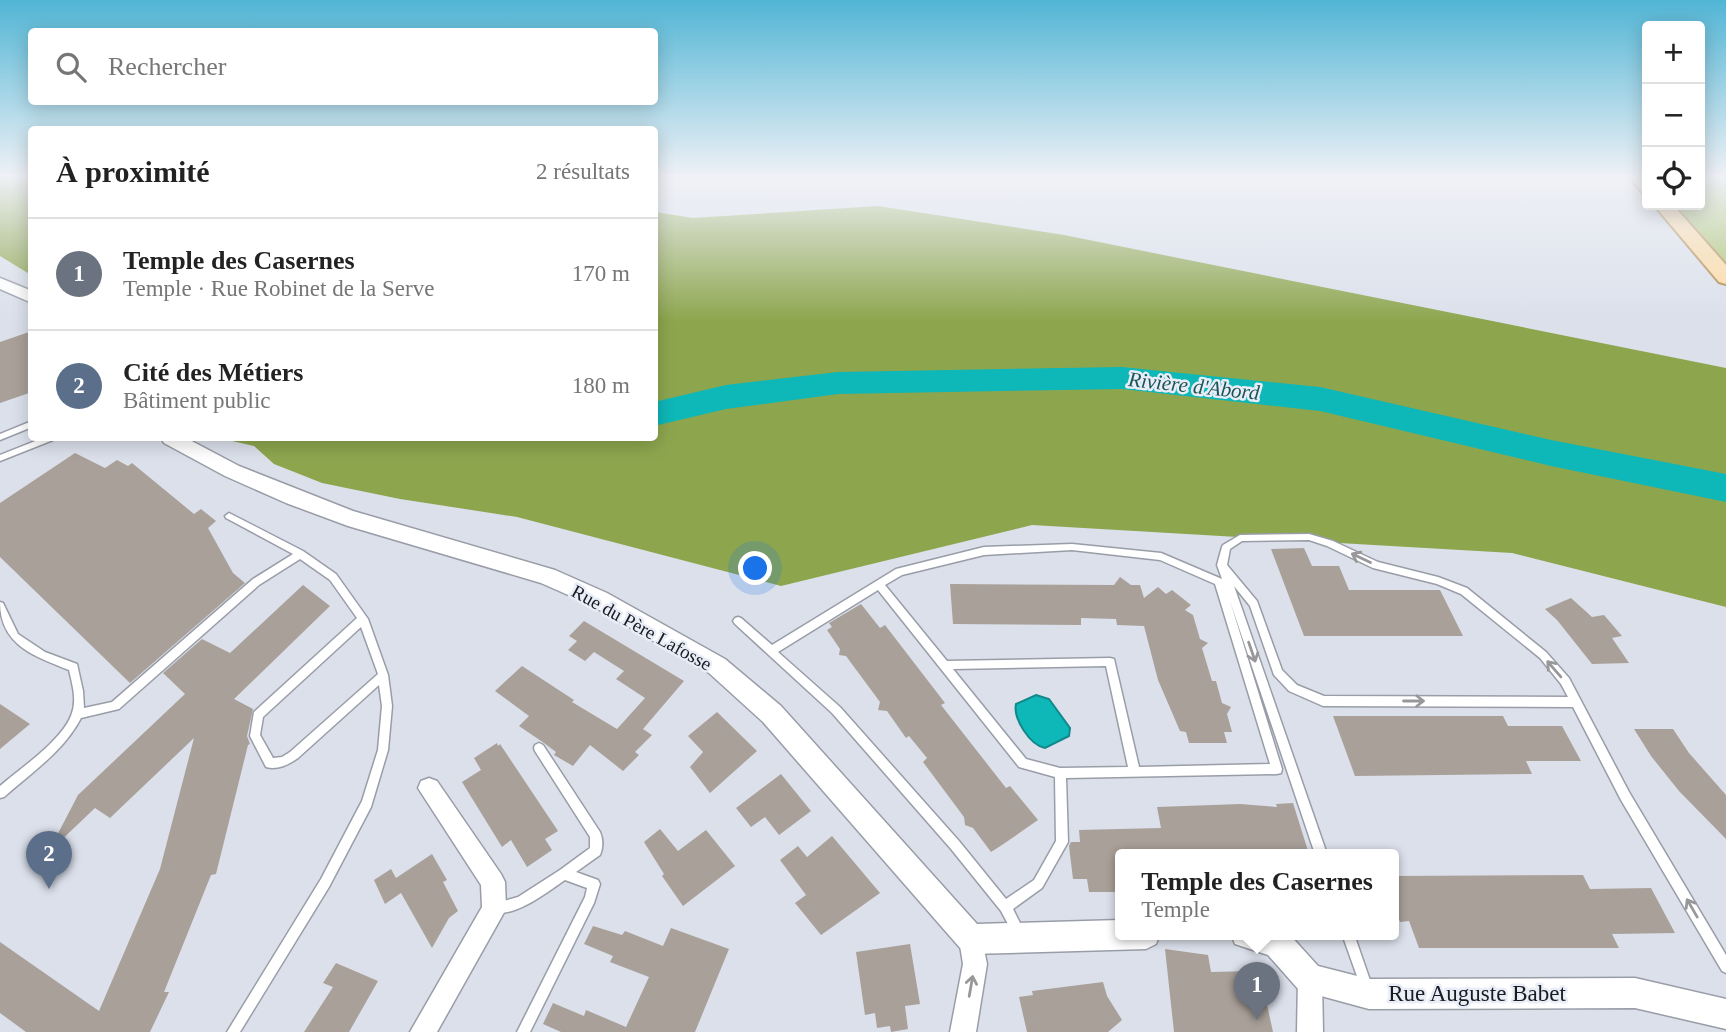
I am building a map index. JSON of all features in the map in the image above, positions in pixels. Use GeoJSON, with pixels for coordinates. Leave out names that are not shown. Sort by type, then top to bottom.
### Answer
{"type":"FeatureCollection","features":[{"type":"Feature","properties":{"kind":"main road"},"geometry":{"type":"LineString","coordinates":[[1679,224],[1726,278]]}},
{"type":"Feature","properties":{"kind":"street"},"geometry":{"type":"LineString","coordinates":[[0,283],[28,296]]}},
{"type":"Feature","properties":{"kind":"street","name":"Rue du Père Lafosse"},"geometry":{"type":"LineString","coordinates":[[177,441],[232,471],[337,514],[547,576],[599,599],[717,666],[772,714],[971,939]]}},
{"type":"Feature","properties":{"kind":"street"},"geometry":{"type":"LineString","coordinates":[[423,1032],[494,909],[493,883],[429,788]]}},
{"type":"Feature","properties":{"kind":"street"},"geometry":{"type":"LineString","coordinates":[[963,1032],[975,964],[971,939],[1115,935]]}},
{"type":"Feature","properties":{"kind":"street"},"geometry":{"type":"LineString","coordinates":[[1266,940],[1277,943],[1310,979],[1310,1032]]}},
{"type":"Feature","properties":{"kind":"street","name":"Rue Auguste Babet"},"geometry":{"type":"LineString","coordinates":[[1310,979],[1368,994],[1635,993],[1726,1014]]}},
{"type":"Feature","properties":{"kind":"lane"},"geometry":{"type":"LineString","coordinates":[[0,437],[28,426]]}},
{"type":"Feature","properties":{"kind":"lane"},"geometry":{"type":"LineString","coordinates":[[0,458],[42,441]]}},
{"type":"Feature","properties":{"kind":"lane"},"geometry":{"type":"LineString","coordinates":[[229,516],[300,554],[334,577],[363,619],[383,675],[387,706],[383,750],[368,803],[325,883],[233,1032]]}},
{"type":"Feature","properties":{"kind":"lane"},"geometry":{"type":"LineString","coordinates":[[1319,849],[1222,565],[1226,547],[1240,538],[1309,537],[1330,543],[1376,565],[1438,581],[1464,592],[1543,655],[1565,681],[1625,796],[1726,967]]}},
{"type":"Feature","properties":{"kind":"lane"},"geometry":{"type":"LineString","coordinates":[[771,651],[879,584],[899,572],[984,551],[1072,547],[1161,557],[1219,582],[1277,769],[1060,774],[1023,763],[879,584]]}},
{"type":"Feature","properties":{"kind":"lane"},"geometry":{"type":"LineString","coordinates":[[77,714],[115,706],[256,582],[300,554]]}},
{"type":"Feature","properties":{"kind":"lane"},"geometry":{"type":"LineString","coordinates":[[1222,565],[1254,604],[1278,672],[1293,688],[1323,701],[1577,702]]}},
{"type":"Feature","properties":{"kind":"lane"},"geometry":{"type":"LineString","coordinates":[[0,606],[15,637],[42,655],[73,667],[79,687],[77,714],[68,730],[0,793]]}},
{"type":"Feature","properties":{"kind":"lane"},"geometry":{"type":"LineString","coordinates":[[363,619],[258,715],[255,736],[270,762],[284,762],[294,755],[383,675]]}},
{"type":"Feature","properties":{"kind":"lane"},"geometry":{"type":"LineString","coordinates":[[738,621],[836,710],[1006,907],[1021,939]]}},
{"type":"Feature","properties":{"kind":"lane"},"geometry":{"type":"LineString","coordinates":[[944,665],[1110,662],[1135,772]]}},
{"type":"Feature","properties":{"kind":"lane"},"geometry":{"type":"LineString","coordinates":[[494,909],[520,902],[596,851],[596,836],[539,748]]}},
{"type":"Feature","properties":{"kind":"lane"},"geometry":{"type":"LineString","coordinates":[[1006,907],[1038,884],[1062,842],[1060,774]]}},
{"type":"Feature","properties":{"kind":"lane"},"geometry":{"type":"LineString","coordinates":[[523,1032],[590,899],[594,884],[564,874]]}},
{"type":"Feature","properties":{"kind":"lane"},"geometry":{"type":"LineString","coordinates":[[1350,940],[1368,994]]}},
{"type":"Feature","properties":{"kind":"green space"},"geometry":{"type":"Polygon","coordinates":[[[0,224],[28,224],[28,273],[0,256],[0,224]]]}},
{"type":"Feature","properties":{"kind":"green space"},"geometry":{"type":"Polygon","coordinates":[[[658,224],[994,224],[1064,235],[1726,368],[1726,607],[1512,553],[1032,525],[781,586],[517,517],[400,499],[322,483],[274,464],[254,446],[232,441],[658,441],[658,224]]]}},
{"type":"Feature","properties":{"kind":"green space"},"geometry":{"type":"Polygon","coordinates":[[[1685,224],[1726,224],[1726,274],[1685,224]]]}},
{"type":"Feature","properties":{"kind":"water"},"geometry":{"type":"Polygon","coordinates":[[[1036,695],[1049,699],[1070,728],[1069,736],[1045,748],[1028,737],[1017,717],[1016,704],[1036,695]]]}},
{"type":"Feature","properties":{"kind":"building"},"geometry":{"type":"Polygon","coordinates":[[[28,332],[28,393],[0,403],[0,342],[28,332]]]}},
{"type":"Feature","properties":{"kind":"building"},"geometry":{"type":"Polygon","coordinates":[[[75,453],[105,468],[117,460],[128,466],[132,463],[194,514],[201,509],[216,521],[208,528],[233,573],[245,583],[130,683],[0,557],[0,503],[75,453]]]}},
{"type":"Feature","properties":{"kind":"building"},"geometry":{"type":"Polygon","coordinates":[[[1304,548],[1312,566],[1339,566],[1349,590],[1440,590],[1463,636],[1304,636],[1271,549],[1304,548]]]}},
{"type":"Feature","properties":{"kind":"building"},"geometry":{"type":"Polygon","coordinates":[[[1120,577],[1131,585],[1140,585],[1144,598],[1158,587],[1166,594],[1172,590],[1191,605],[1185,610],[1193,615],[1200,639],[1208,643],[1202,648],[1212,681],[1216,681],[1222,703],[1231,707],[1227,714],[1232,732],[1224,732],[1227,743],[1189,743],[1186,732],[1180,731],[1158,680],[1144,626],[1117,625],[1116,619],[1081,618],[1081,625],[953,624],[950,584],[1114,585],[1120,577]]]}},
{"type":"Feature","properties":{"kind":"building"},"geometry":{"type":"Polygon","coordinates":[[[303,585],[330,606],[234,699],[253,709],[247,736],[250,744],[216,874],[211,875],[164,992],[169,992],[150,1032],[26,1032],[0,1013],[0,942],[99,1011],[160,869],[194,738],[110,818],[95,808],[54,847],[52,845],[78,795],[185,694],[163,673],[202,639],[230,653],[303,585]]]}},
{"type":"Feature","properties":{"kind":"building"},"geometry":{"type":"Polygon","coordinates":[[[1571,598],[1592,617],[1604,615],[1622,636],[1612,638],[1629,663],[1592,664],[1545,609],[1571,598]]]}},
{"type":"Feature","properties":{"kind":"building"},"geometry":{"type":"Polygon","coordinates":[[[861,604],[880,628],[885,625],[945,703],[941,705],[1006,788],[1010,786],[1038,820],[991,852],[973,828],[965,825],[964,817],[923,762],[927,758],[909,736],[906,738],[887,711],[878,710],[880,702],[846,656],[839,655],[840,649],[827,630],[832,627],[829,623],[861,604]]]}},
{"type":"Feature","properties":{"kind":"building"},"geometry":{"type":"Polygon","coordinates":[[[584,621],[684,681],[643,729],[652,735],[635,752],[639,755],[623,771],[590,745],[573,766],[554,755],[556,752],[519,726],[529,716],[495,691],[522,666],[574,700],[572,702],[617,729],[645,698],[616,679],[624,671],[594,652],[585,661],[568,650],[577,641],[569,636],[584,621]]]}},
{"type":"Feature","properties":{"kind":"building"},"geometry":{"type":"Polygon","coordinates":[[[0,704],[30,724],[0,749],[0,704]]]}},
{"type":"Feature","properties":{"kind":"building"},"geometry":{"type":"Polygon","coordinates":[[[717,712],[757,751],[710,793],[690,767],[703,752],[688,736],[717,712]]]}},
{"type":"Feature","properties":{"kind":"building"},"geometry":{"type":"Polygon","coordinates":[[[1333,716],[1503,716],[1508,726],[1562,726],[1581,761],[1526,761],[1532,774],[1355,776],[1333,716]]]}},
{"type":"Feature","properties":{"kind":"building"},"geometry":{"type":"Polygon","coordinates":[[[1634,729],[1673,729],[1689,753],[1726,795],[1726,839],[1679,791],[1651,756],[1634,729]]]}},
{"type":"Feature","properties":{"kind":"building"},"geometry":{"type":"Polygon","coordinates":[[[497,743],[558,831],[545,839],[552,850],[527,867],[511,840],[502,847],[462,782],[481,770],[474,758],[497,743]]]}},
{"type":"Feature","properties":{"kind":"building"},"geometry":{"type":"Polygon","coordinates":[[[781,774],[811,811],[779,835],[765,817],[751,827],[736,808],[781,774]]]}},
{"type":"Feature","properties":{"kind":"building"},"geometry":{"type":"Polygon","coordinates":[[[1293,803],[1307,849],[1115,849],[1115,892],[1089,892],[1087,879],[1073,879],[1069,846],[1071,842],[1080,842],[1079,830],[1161,828],[1157,807],[1240,804],[1277,807],[1276,804],[1293,803]]]}},
{"type":"Feature","properties":{"kind":"building"},"geometry":{"type":"Polygon","coordinates":[[[660,829],[678,851],[706,830],[735,866],[683,906],[662,876],[664,874],[644,842],[660,829]]]}},
{"type":"Feature","properties":{"kind":"building"},"geometry":{"type":"Polygon","coordinates":[[[832,836],[880,893],[821,935],[795,903],[806,895],[780,860],[798,846],[807,857],[832,836]]]}},
{"type":"Feature","properties":{"kind":"building"},"geometry":{"type":"Polygon","coordinates":[[[432,854],[447,880],[443,882],[458,911],[449,918],[432,948],[401,893],[385,904],[374,880],[391,869],[396,878],[432,854]]]}},
{"type":"Feature","properties":{"kind":"building"},"geometry":{"type":"Polygon","coordinates":[[[1583,875],[1590,889],[1651,888],[1675,933],[1612,934],[1619,948],[1419,948],[1409,921],[1400,922],[1399,919],[1399,876],[1583,875]]]}},
{"type":"Feature","properties":{"kind":"building"},"geometry":{"type":"Polygon","coordinates":[[[593,926],[622,935],[625,931],[663,946],[671,928],[729,949],[695,1032],[561,1032],[543,1024],[553,1003],[584,1016],[586,1010],[626,1027],[649,977],[610,962],[613,956],[584,944],[593,926]]]}},
{"type":"Feature","properties":{"kind":"building"},"geometry":{"type":"Polygon","coordinates":[[[910,944],[920,1004],[905,1006],[908,1029],[891,1032],[890,1026],[877,1028],[875,1013],[865,1015],[856,952],[910,944]]]}},
{"type":"Feature","properties":{"kind":"building"},"geometry":{"type":"Polygon","coordinates":[[[1165,949],[1208,955],[1211,972],[1253,971],[1255,977],[1261,977],[1273,1032],[1174,1032],[1165,949]]]}},
{"type":"Feature","properties":{"kind":"building"},"geometry":{"type":"Polygon","coordinates":[[[336,963],[378,981],[349,1032],[304,1032],[333,987],[323,983],[336,963]]]}},
{"type":"Feature","properties":{"kind":"building"},"geometry":{"type":"Polygon","coordinates":[[[1103,982],[1107,996],[1122,1020],[1108,1032],[1027,1032],[1019,997],[1033,995],[1032,991],[1103,982]]]}},
{"type":"Feature","properties":{"kind":"waterway","name":"Rivière d'Abord"},"geometry":{"type":"LineString","coordinates":[[658,413],[726,397],[838,383],[1122,378],[1320,399],[1551,453],[1726,488]]}},
{"type":"Feature","properties":{"kind":"place","name":"Cité des Métiers"},"geometry":{"type":"Point","coordinates":[49,889]}},
{"type":"Feature","properties":{"kind":"place","name":"Temple des Casernes"},"geometry":{"type":"Point","coordinates":[1257,1020]}}]}
